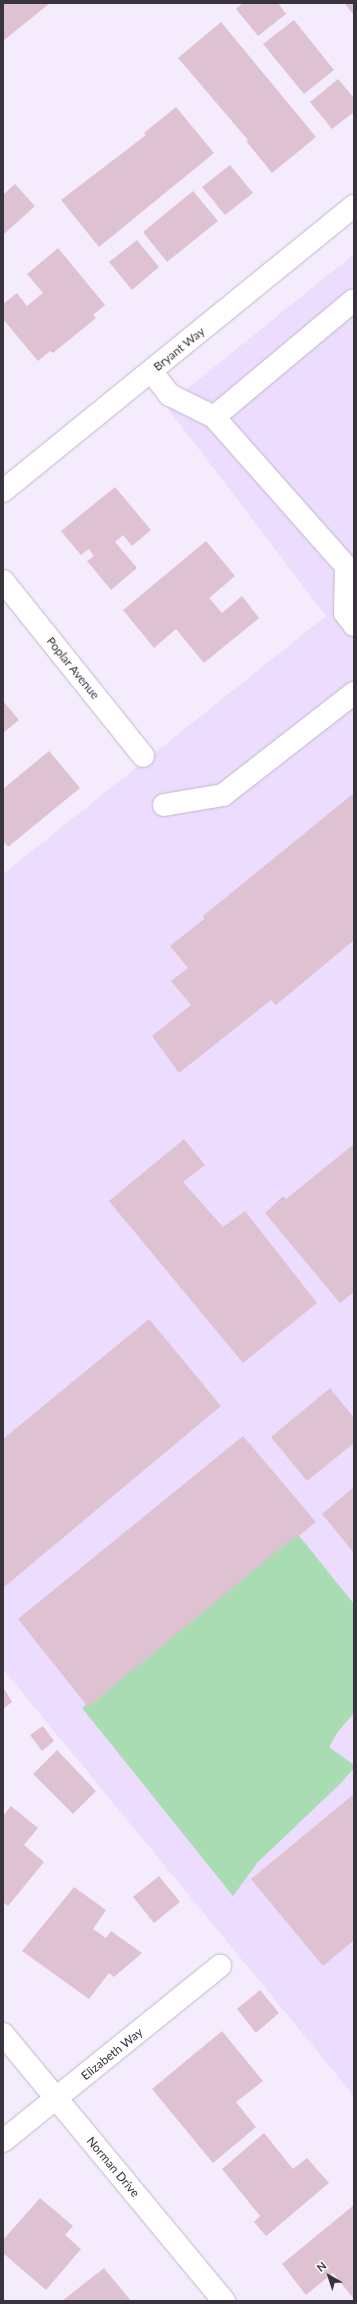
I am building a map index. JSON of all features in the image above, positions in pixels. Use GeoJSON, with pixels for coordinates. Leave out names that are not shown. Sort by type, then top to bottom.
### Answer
{"type":"FeatureCollection","features":[{"type":"Feature","properties":{"kind":"street","name":"Bryant Way"},"geometry":{"type":"LineString","coordinates":[[3,490],[354,206]]}},
{"type":"Feature","properties":{"kind":"street"},"geometry":{"type":"LineString","coordinates":[[214,417],[354,300]]}},
{"type":"Feature","properties":{"kind":"street"},"geometry":{"type":"LineString","coordinates":[[151,371],[170,395],[214,417],[350,568],[345,613],[354,624]]}},
{"type":"Feature","properties":{"kind":"street","name":"Poplar Avenue"},"geometry":{"type":"LineString","coordinates":[[3,581],[143,756]]}},
{"type":"Feature","properties":{"kind":"street"},"geometry":{"type":"LineString","coordinates":[[164,805],[223,795],[354,693]]}},
{"type":"Feature","properties":{"kind":"street","name":"Elizabeth Way"},"geometry":{"type":"LineString","coordinates":[[3,2141],[220,1966]]}},
{"type":"Feature","properties":{"kind":"street","name":"Norman Drive"},"geometry":{"type":"LineString","coordinates":[[3,2034],[224,2301]]}},
{"type":"Feature","properties":{"kind":"shaded area"},"geometry":{"type":"Polygon","coordinates":[[[354,254],[354,2096],[3,1669],[3,874],[326,616],[166,406],[354,254]]]}},
{"type":"Feature","properties":{"kind":"green space"},"geometry":{"type":"Polygon","coordinates":[[[296,1532],[354,1604],[354,1713],[337,1733],[329,1747],[354,1765],[354,1768],[340,1784],[257,1863],[233,1896],[82,1708],[296,1532]]]}},
{"type":"Feature","properties":{"kind":"building"},"geometry":{"type":"Polygon","coordinates":[[[3,3],[50,3],[3,41],[3,3]]]}},
{"type":"Feature","properties":{"kind":"building"},"geometry":{"type":"Polygon","coordinates":[[[243,3],[278,3],[286,14],[258,36],[236,9],[243,3]]]}},
{"type":"Feature","properties":{"kind":"building"},"geometry":{"type":"Polygon","coordinates":[[[344,3],[354,3],[354,15],[344,3]]]}},
{"type":"Feature","properties":{"kind":"building"},"geometry":{"type":"Polygon","coordinates":[[[294,20],[334,70],[304,94],[263,44],[294,20]]]}},
{"type":"Feature","properties":{"kind":"building"},"geometry":{"type":"Polygon","coordinates":[[[221,22],[316,137],[272,173],[246,141],[248,140],[178,58],[221,22]]]}},
{"type":"Feature","properties":{"kind":"building"},"geometry":{"type":"Polygon","coordinates":[[[338,79],[354,98],[354,112],[332,129],[310,102],[338,79]]]}},
{"type":"Feature","properties":{"kind":"building"},"geometry":{"type":"Polygon","coordinates":[[[176,107],[214,153],[99,247],[61,200],[146,135],[144,133],[176,107]]]}},
{"type":"Feature","properties":{"kind":"building"},"geometry":{"type":"Polygon","coordinates":[[[230,165],[253,193],[225,215],[202,187],[230,165]]]}},
{"type":"Feature","properties":{"kind":"building"},"geometry":{"type":"Polygon","coordinates":[[[15,184],[35,206],[3,235],[3,195],[15,184]]]}},
{"type":"Feature","properties":{"kind":"building"},"geometry":{"type":"Polygon","coordinates":[[[193,191],[218,221],[167,262],[143,232],[193,191]]]}},
{"type":"Feature","properties":{"kind":"building"},"geometry":{"type":"Polygon","coordinates":[[[137,240],[159,267],[132,290],[109,262],[137,240]]]}},
{"type":"Feature","properties":{"kind":"building"},"geometry":{"type":"Polygon","coordinates":[[[58,248],[105,305],[93,315],[96,318],[53,353],[50,351],[38,361],[3,319],[3,304],[17,293],[27,306],[43,293],[27,274],[58,248]]]}},
{"type":"Feature","properties":{"kind":"building"},"geometry":{"type":"Polygon","coordinates":[[[115,487],[151,530],[132,546],[123,535],[115,542],[137,568],[111,590],[87,561],[94,556],[89,549],[81,555],[61,531],[115,487]]]}},
{"type":"Feature","properties":{"kind":"building"},"geometry":{"type":"Polygon","coordinates":[[[206,541],[235,576],[209,598],[222,613],[242,596],[259,618],[204,663],[176,629],[154,648],[123,610],[206,541]]]}},
{"type":"Feature","properties":{"kind":"building"},"geometry":{"type":"Polygon","coordinates":[[[3,701],[19,720],[3,733],[3,701]]]}},
{"type":"Feature","properties":{"kind":"building"},"geometry":{"type":"Polygon","coordinates":[[[49,751],[80,788],[8,847],[3,841],[3,789],[49,751]]]}},
{"type":"Feature","properties":{"kind":"building"},"geometry":{"type":"Polygon","coordinates":[[[354,793],[354,940],[276,1005],[271,1000],[179,1073],[152,1036],[191,1005],[171,981],[188,968],[170,946],[204,919],[203,916],[354,793]]]}},
{"type":"Feature","properties":{"kind":"building"},"geometry":{"type":"Polygon","coordinates":[[[184,1139],[205,1165],[183,1182],[223,1227],[245,1211],[317,1303],[243,1363],[109,1201],[184,1139]]]}},
{"type":"Feature","properties":{"kind":"building"},"geometry":{"type":"Polygon","coordinates":[[[354,1144],[354,1292],[340,1303],[265,1213],[283,1196],[286,1199],[354,1144]]]}},
{"type":"Feature","properties":{"kind":"building"},"geometry":{"type":"Polygon","coordinates":[[[149,1319],[221,1406],[3,1588],[3,1439],[149,1319]]]}},
{"type":"Feature","properties":{"kind":"building"},"geometry":{"type":"Polygon","coordinates":[[[330,1388],[354,1418],[354,1443],[307,1481],[271,1437],[330,1388]]]}},
{"type":"Feature","properties":{"kind":"building"},"geometry":{"type":"Polygon","coordinates":[[[243,1436],[316,1522],[295,1539],[294,1537],[88,1707],[18,1619],[243,1436]]]}},
{"type":"Feature","properties":{"kind":"building"},"geometry":{"type":"Polygon","coordinates":[[[354,1487],[354,1553],[322,1514],[354,1487]]]}},
{"type":"Feature","properties":{"kind":"building"},"geometry":{"type":"Polygon","coordinates":[[[3,1687],[12,1702],[3,1709],[3,1687]]]}},
{"type":"Feature","properties":{"kind":"building"},"geometry":{"type":"Polygon","coordinates":[[[43,1726],[54,1741],[42,1751],[30,1735],[43,1726]]]}},
{"type":"Feature","properties":{"kind":"building"},"geometry":{"type":"Polygon","coordinates":[[[57,1750],[96,1791],[73,1814],[33,1774],[57,1750]]]}},
{"type":"Feature","properties":{"kind":"building"},"geometry":{"type":"Polygon","coordinates":[[[354,1794],[354,1940],[323,1966],[251,1879],[354,1794]]]}},
{"type":"Feature","properties":{"kind":"building"},"geometry":{"type":"Polygon","coordinates":[[[11,1806],[38,1828],[24,1845],[44,1862],[8,1906],[3,1902],[3,1816],[11,1806]]]}},
{"type":"Feature","properties":{"kind":"building"},"geometry":{"type":"Polygon","coordinates":[[[159,1876],[180,1902],[154,1923],[133,1897],[159,1876]]]}},
{"type":"Feature","properties":{"kind":"building"},"geometry":{"type":"Polygon","coordinates":[[[74,1887],[106,1910],[93,1929],[106,1938],[111,1931],[142,1953],[114,1977],[109,1973],[89,1999],[22,1951],[74,1887]]]}},
{"type":"Feature","properties":{"kind":"building"},"geometry":{"type":"Polygon","coordinates":[[[260,1990],[279,2013],[256,2033],[237,2009],[260,1990]]]}},
{"type":"Feature","properties":{"kind":"building"},"geometry":{"type":"Polygon","coordinates":[[[222,2031],[263,2081],[236,2102],[256,2127],[213,2163],[152,2089],[222,2031]]]}},
{"type":"Feature","properties":{"kind":"building"},"geometry":{"type":"Polygon","coordinates":[[[264,2133],[293,2169],[307,2158],[329,2183],[266,2236],[254,2222],[260,2216],[222,2169],[264,2133]]]}},
{"type":"Feature","properties":{"kind":"building"},"geometry":{"type":"Polygon","coordinates":[[[40,2198],[73,2226],[65,2235],[81,2249],[46,2290],[3,2253],[3,2240],[40,2198]]]}},
{"type":"Feature","properties":{"kind":"building"},"geometry":{"type":"Polygon","coordinates":[[[354,2205],[354,2299],[333,2273],[306,2295],[282,2264],[354,2205]]]}},
{"type":"Feature","properties":{"kind":"building"},"geometry":{"type":"Polygon","coordinates":[[[104,2268],[131,2301],[62,2301],[104,2268]]]}}]}
